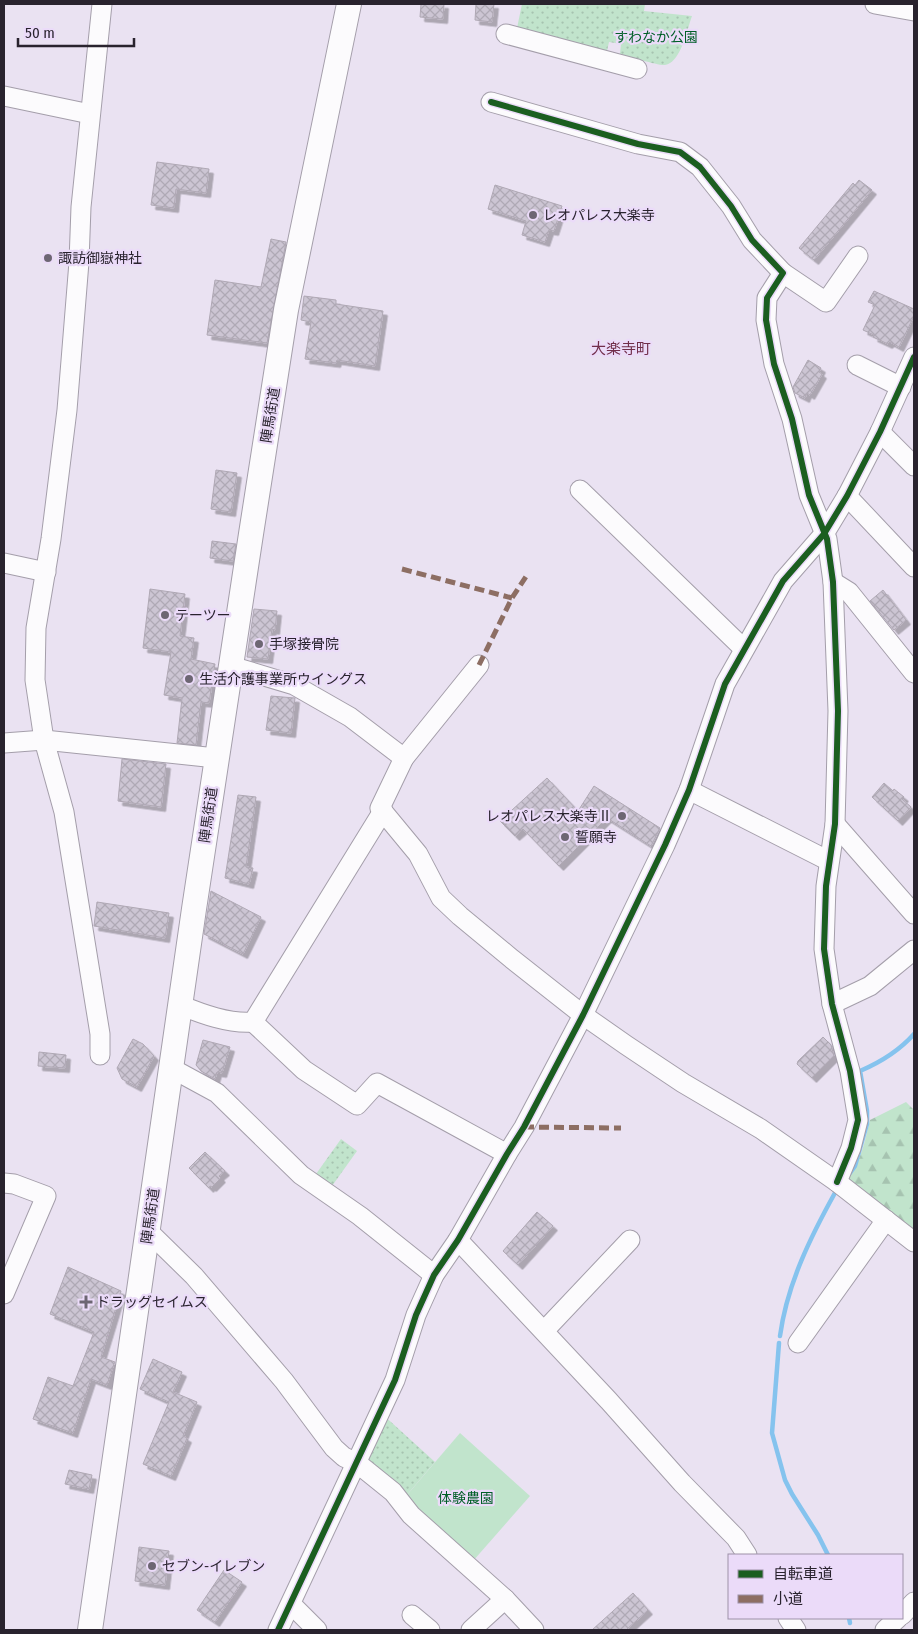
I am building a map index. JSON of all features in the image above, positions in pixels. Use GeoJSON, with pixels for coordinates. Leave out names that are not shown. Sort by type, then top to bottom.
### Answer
{"type":"FeatureCollection","features":[{"type":"Feature","properties":{"kind":"main road","name":"陣馬街道"},"geometry":{"type":"LineString","coordinates":[[90,1630],[216,758],[286,310],[349,4]]}},
{"type":"Feature","properties":{"kind":"street"},"geometry":{"type":"LineString","coordinates":[[100,1055],[99,1024],[64,812],[44,740],[35,680],[36,628],[46,572],[67,410],[79,262],[81,207],[102,4]]}},
{"type":"Feature","properties":{"kind":"street"},"geometry":{"type":"LineString","coordinates":[[875,4],[914,11]]}},
{"type":"Feature","properties":{"kind":"street"},"geometry":{"type":"LineString","coordinates":[[506,34],[637,69]]}},
{"type":"Feature","properties":{"kind":"street"},"geometry":{"type":"LineString","coordinates":[[4,96],[90,114]]}},
{"type":"Feature","properties":{"kind":"street"},"geometry":{"type":"LineString","coordinates":[[491,102],[638,144],[680,152],[700,167],[732,206],[752,240],[783,273],[826,302],[858,256]]}},
{"type":"Feature","properties":{"kind":"street"},"geometry":{"type":"LineString","coordinates":[[783,273],[767,298],[766,320],[774,364],[792,419],[808,494],[827,539],[833,582],[838,711],[835,824],[826,886],[824,949],[832,1004],[850,1071],[858,1120],[851,1148],[837,1182]]}},
{"type":"Feature","properties":{"kind":"street"},"geometry":{"type":"LineString","coordinates":[[278,1630],[395,1380],[416,1316],[434,1275],[458,1240],[524,1127],[583,1015],[664,845],[689,790],[725,684],[783,581],[824,534],[848,496],[914,357]]}},
{"type":"Feature","properties":{"kind":"street"},"geometry":{"type":"LineString","coordinates":[[857,365],[901,386]]}},
{"type":"Feature","properties":{"kind":"street"},"geometry":{"type":"LineString","coordinates":[[880,432],[914,466]]}},
{"type":"Feature","properties":{"kind":"street"},"geometry":{"type":"LineString","coordinates":[[580,490],[744,650]]}},
{"type":"Feature","properties":{"kind":"street"},"geometry":{"type":"LineString","coordinates":[[848,496],[914,567]]}},
{"type":"Feature","properties":{"kind":"street"},"geometry":{"type":"LineString","coordinates":[[4,563],[46,572]]}},
{"type":"Feature","properties":{"kind":"street"},"geometry":{"type":"LineString","coordinates":[[833,582],[849,592],[914,673]]}},
{"type":"Feature","properties":{"kind":"street"},"geometry":{"type":"LineString","coordinates":[[479,665],[404,758],[380,808],[418,854],[441,898],[491,942],[583,1015],[683,1083],[761,1129],[837,1182],[914,1242]]}},
{"type":"Feature","properties":{"kind":"street"},"geometry":{"type":"LineString","coordinates":[[231,666],[294,685],[350,716],[404,758]]}},
{"type":"Feature","properties":{"kind":"street"},"geometry":{"type":"LineString","coordinates":[[4,742],[44,740],[216,758]]}},
{"type":"Feature","properties":{"kind":"street"},"geometry":{"type":"LineString","coordinates":[[689,790],[829,861]]}},
{"type":"Feature","properties":{"kind":"street"},"geometry":{"type":"LineString","coordinates":[[253,1022],[383,811]]}},
{"type":"Feature","properties":{"kind":"street"},"geometry":{"type":"LineString","coordinates":[[835,824],[914,914]]}},
{"type":"Feature","properties":{"kind":"street"},"geometry":{"type":"LineString","coordinates":[[832,1004],[870,986],[914,950]]}},
{"type":"Feature","properties":{"kind":"street"},"geometry":{"type":"LineString","coordinates":[[180,1005],[219,1018],[253,1022],[304,1070],[357,1105],[377,1083],[507,1154]]}},
{"type":"Feature","properties":{"kind":"street"},"geometry":{"type":"LineString","coordinates":[[171,1068],[217,1093],[301,1175],[360,1216],[434,1275]]}},
{"type":"Feature","properties":{"kind":"street"},"geometry":{"type":"LineString","coordinates":[[4,1183],[14,1184],[46,1196],[12,1259],[4,1294]]}},
{"type":"Feature","properties":{"kind":"street"},"geometry":{"type":"LineString","coordinates":[[798,1344],[886,1220]]}},
{"type":"Feature","properties":{"kind":"street"},"geometry":{"type":"LineString","coordinates":[[148,1231],[194,1276],[284,1381],[334,1448],[344,1457],[357,1463],[393,1492],[411,1515],[505,1599],[534,1630]]}},
{"type":"Feature","properties":{"kind":"street"},"geometry":{"type":"LineString","coordinates":[[458,1240],[736,1538],[746,1554]]}},
{"type":"Feature","properties":{"kind":"street"},"geometry":{"type":"LineString","coordinates":[[544,1331],[630,1240]]}},
{"type":"Feature","properties":{"kind":"street"},"geometry":{"type":"LineString","coordinates":[[471,1630],[505,1599]]}},
{"type":"Feature","properties":{"kind":"street"},"geometry":{"type":"LineString","coordinates":[[903,1614],[914,1602]]}},
{"type":"Feature","properties":{"kind":"street"},"geometry":{"type":"LineString","coordinates":[[291,1604],[316,1630]]}},
{"type":"Feature","properties":{"kind":"street"},"geometry":{"type":"LineString","coordinates":[[412,1615],[430,1630]]}},
{"type":"Feature","properties":{"kind":"street"},"geometry":{"type":"LineString","coordinates":[[789,1619],[796,1630]]}},
{"type":"Feature","properties":{"kind":"street"},"geometry":{"type":"LineString","coordinates":[[885,1630],[897,1619]]}},
{"type":"Feature","properties":{"kind":"green space","name":"すわなか公園"},"geometry":{"type":"Polygon","coordinates":[[[522,4],[645,4],[644,11],[692,16],[679,52],[671,63],[662,65],[620,54],[621,44],[609,42],[607,51],[517,28],[522,4]]]}},
{"type":"Feature","properties":{"kind":"green space"},"geometry":{"type":"Polygon","coordinates":[[[906,1102],[914,1110],[914,1231],[848,1179],[859,1158],[870,1120],[906,1102]]]}},
{"type":"Feature","properties":{"kind":"green space"},"geometry":{"type":"Polygon","coordinates":[[[341,1139],[357,1151],[332,1186],[316,1174],[341,1139]]]}},
{"type":"Feature","properties":{"kind":"green space"},"geometry":{"type":"Polygon","coordinates":[[[380,1412],[435,1462],[401,1502],[357,1463],[380,1412]]]}},
{"type":"Feature","properties":{"kind":"green space","name":"体験農園"},"geometry":{"type":"Polygon","coordinates":[[[460,1433],[530,1496],[473,1561],[401,1502],[460,1433]]]}},
{"type":"Feature","properties":{"kind":"building"},"geometry":{"type":"Polygon","coordinates":[[[421,4],[444,4],[443,19],[420,17],[421,4]]]}},
{"type":"Feature","properties":{"kind":"building"},"geometry":{"type":"Polygon","coordinates":[[[476,4],[494,4],[492,22],[475,20],[476,4]]]}},
{"type":"Feature","properties":{"kind":"building"},"geometry":{"type":"Polygon","coordinates":[[[157,162],[209,169],[206,193],[176,189],[174,208],[151,205],[157,162]]]}},
{"type":"Feature","properties":{"kind":"building"},"geometry":{"type":"Polygon","coordinates":[[[859,180],[872,190],[814,260],[799,248],[853,183],[855,185],[859,180]]]}},
{"type":"Feature","properties":{"kind":"building","name":"レオパレス大楽寺"},"geometry":{"type":"Polygon","coordinates":[[[495,185],[562,206],[554,231],[549,230],[545,242],[522,235],[526,221],[488,209],[495,185]]]}},
{"type":"Feature","properties":{"kind":"building"},"geometry":{"type":"Polygon","coordinates":[[[271,239],[286,242],[267,343],[207,335],[215,280],[261,287],[271,239]]]}},
{"type":"Feature","properties":{"kind":"building"},"geometry":{"type":"Polygon","coordinates":[[[874,291],[914,309],[914,316],[899,347],[873,337],[874,335],[863,330],[875,305],[868,302],[874,291]]]}},
{"type":"Feature","properties":{"kind":"building"},"geometry":{"type":"Polygon","coordinates":[[[304,296],[336,300],[336,304],[383,311],[375,366],[337,360],[336,363],[305,359],[311,322],[301,320],[304,296]]]}},
{"type":"Feature","properties":{"kind":"building"},"geometry":{"type":"Polygon","coordinates":[[[808,360],[821,368],[819,372],[822,374],[810,395],[807,393],[805,398],[795,393],[793,387],[808,360]]]}},
{"type":"Feature","properties":{"kind":"building"},"geometry":{"type":"Polygon","coordinates":[[[216,470],[237,473],[231,512],[211,509],[216,470]]]}},
{"type":"Feature","properties":{"kind":"building"},"geometry":{"type":"Polygon","coordinates":[[[212,541],[236,544],[233,561],[210,558],[212,541]]]}},
{"type":"Feature","properties":{"kind":"building"},"geometry":{"type":"Polygon","coordinates":[[[150,589],[185,594],[180,636],[194,638],[191,659],[215,664],[209,703],[201,702],[196,745],[177,743],[182,698],[164,695],[171,652],[143,648],[150,589]]]}},
{"type":"Feature","properties":{"kind":"building"},"geometry":{"type":"Polygon","coordinates":[[[883,590],[906,620],[894,630],[870,601],[883,590]]]}},
{"type":"Feature","properties":{"kind":"building"},"geometry":{"type":"Polygon","coordinates":[[[254,609],[277,611],[275,630],[272,629],[268,659],[247,657],[254,609]]]}},
{"type":"Feature","properties":{"kind":"building"},"geometry":{"type":"Polygon","coordinates":[[[271,696],[295,698],[291,733],[266,730],[271,696]]]}},
{"type":"Feature","properties":{"kind":"building"},"geometry":{"type":"Polygon","coordinates":[[[122,759],[166,764],[161,807],[118,801],[122,759]]]}},
{"type":"Feature","properties":{"kind":"building"},"geometry":{"type":"Polygon","coordinates":[[[547,778],[578,811],[594,786],[660,828],[651,846],[607,818],[559,866],[523,829],[515,836],[500,821],[547,778]]]}},
{"type":"Feature","properties":{"kind":"building"},"geometry":{"type":"Polygon","coordinates":[[[884,783],[904,797],[902,799],[911,807],[898,821],[872,797],[884,783]]]}},
{"type":"Feature","properties":{"kind":"building"},"geometry":{"type":"Polygon","coordinates":[[[238,795],[256,797],[246,867],[253,868],[249,884],[225,878],[238,795]]]}},
{"type":"Feature","properties":{"kind":"building"},"geometry":{"type":"Polygon","coordinates":[[[211,891],[261,917],[243,954],[204,934],[211,891]]]}},
{"type":"Feature","properties":{"kind":"building"},"geometry":{"type":"Polygon","coordinates":[[[97,902],[169,913],[165,938],[94,926],[97,902]]]}},
{"type":"Feature","properties":{"kind":"building"},"geometry":{"type":"Polygon","coordinates":[[[823,1037],[831,1045],[834,1056],[812,1078],[797,1064],[823,1037]]]}},
{"type":"Feature","properties":{"kind":"building"},"geometry":{"type":"Polygon","coordinates":[[[133,1039],[143,1044],[154,1056],[137,1087],[122,1079],[117,1068],[133,1039]]]}},
{"type":"Feature","properties":{"kind":"building"},"geometry":{"type":"Polygon","coordinates":[[[203,1040],[230,1047],[222,1073],[217,1072],[215,1079],[201,1071],[196,1065],[203,1040]]]}},
{"type":"Feature","properties":{"kind":"building"},"geometry":{"type":"Polygon","coordinates":[[[39,1052],[66,1055],[65,1068],[38,1066],[39,1052]]]}},
{"type":"Feature","properties":{"kind":"building"},"geometry":{"type":"Polygon","coordinates":[[[205,1152],[225,1171],[219,1176],[221,1178],[209,1188],[189,1168],[205,1152]]]}},
{"type":"Feature","properties":{"kind":"building"},"geometry":{"type":"Polygon","coordinates":[[[537,1212],[553,1226],[518,1265],[503,1251],[537,1212]]]}},
{"type":"Feature","properties":{"kind":"building"},"geometry":{"type":"Polygon","coordinates":[[[68,1267],[121,1291],[101,1357],[115,1362],[107,1385],[91,1379],[73,1433],[33,1419],[48,1377],[73,1386],[94,1332],[50,1314],[68,1267]]]}},
{"type":"Feature","properties":{"kind":"building"},"geometry":{"type":"Polygon","coordinates":[[[153,1359],[182,1372],[173,1392],[197,1402],[183,1436],[187,1438],[171,1476],[143,1464],[169,1402],[140,1389],[153,1359]]]}},
{"type":"Feature","properties":{"kind":"building"},"geometry":{"type":"Polygon","coordinates":[[[69,1470],[92,1475],[89,1489],[65,1484],[69,1470]]]}},
{"type":"Feature","properties":{"kind":"building","name":"セブン-イレブン"},"geometry":{"type":"Polygon","coordinates":[[[139,1547],[169,1551],[165,1585],[135,1581],[139,1547]]]}},
{"type":"Feature","properties":{"kind":"building"},"geometry":{"type":"Polygon","coordinates":[[[224,1570],[242,1582],[215,1622],[197,1610],[224,1570]]]}},
{"type":"Feature","properties":{"kind":"building"},"geometry":{"type":"Polygon","coordinates":[[[633,1593],[648,1610],[626,1630],[592,1630],[633,1593]]]}},
{"type":"Feature","properties":{"kind":"waterway"},"geometry":{"type":"LineString","coordinates":[[850,1173],[855,1166],[867,1124],[867,1111],[860,1071],[889,1056],[914,1034]]}},
{"type":"Feature","properties":{"kind":"waterway"},"geometry":{"type":"LineString","coordinates":[[780,1336],[783,1317],[794,1279],[818,1225],[836,1191]]}},
{"type":"Feature","properties":{"kind":"waterway"},"geometry":{"type":"LineString","coordinates":[[779,1343],[772,1433],[785,1480],[828,1554]]}},
{"type":"Feature","properties":{"kind":"waterway"},"geometry":{"type":"LineString","coordinates":[[849,1619],[850,1623]]}},
{"type":"Feature","properties":{"kind":"marked path"},"geometry":{"type":"LineString","coordinates":[[402,569],[512,598]]}},
{"type":"Feature","properties":{"kind":"marked path"},"geometry":{"type":"LineString","coordinates":[[479,665],[512,598],[527,575]]}},
{"type":"Feature","properties":{"kind":"marked path"},"geometry":{"type":"LineString","coordinates":[[524,1127],[621,1128]]}},
{"type":"Feature","properties":{"kind":"cycle path"},"geometry":{"type":"LineString","coordinates":[[491,102],[638,144],[680,152],[700,167],[731,206],[752,240],[783,273],[767,298],[766,320],[774,364],[792,419],[809,495],[827,539],[833,582],[838,711],[835,824],[826,886],[824,949],[832,1004],[850,1071],[858,1120],[851,1148],[837,1182]]}},
{"type":"Feature","properties":{"kind":"cycle path"},"geometry":{"type":"LineString","coordinates":[[278,1630],[395,1380],[416,1315],[434,1275],[458,1240],[524,1127],[583,1015],[665,845],[689,790],[725,684],[783,581],[824,534],[847,496],[880,432],[914,357]]}},
{"type":"Feature","properties":{"kind":"place","name":"レオパレス大楽寺"},"geometry":{"type":"Point","coordinates":[533,215]}},
{"type":"Feature","properties":{"kind":"place","name":"諏訪御嶽神社"},"geometry":{"type":"Point","coordinates":[48,258]}},
{"type":"Feature","properties":{"kind":"place","name":"テーツー"},"geometry":{"type":"Point","coordinates":[165,615]}},
{"type":"Feature","properties":{"kind":"place","name":"手塚接骨院"},"geometry":{"type":"Point","coordinates":[259,644]}},
{"type":"Feature","properties":{"kind":"place","name":"生活介護事業所ウイングス"},"geometry":{"type":"Point","coordinates":[189,679]}},
{"type":"Feature","properties":{"kind":"place","name":"レオパレス大楽寺Ⅱ"},"geometry":{"type":"Point","coordinates":[622,816]}},
{"type":"Feature","properties":{"kind":"place","name":"誓願寺"},"geometry":{"type":"Point","coordinates":[565,837]}},
{"type":"Feature","properties":{"kind":"place","name":"ドラッグセイムス"},"geometry":{"type":"Point","coordinates":[86,1302]}},
{"type":"Feature","properties":{"kind":"place","name":"セブン-イレブン"},"geometry":{"type":"Point","coordinates":[152,1566]}},
{"type":"Feature","properties":{"kind":"district","name":"大楽寺町"},"geometry":{"type":"Point","coordinates":[621,349]}}]}
